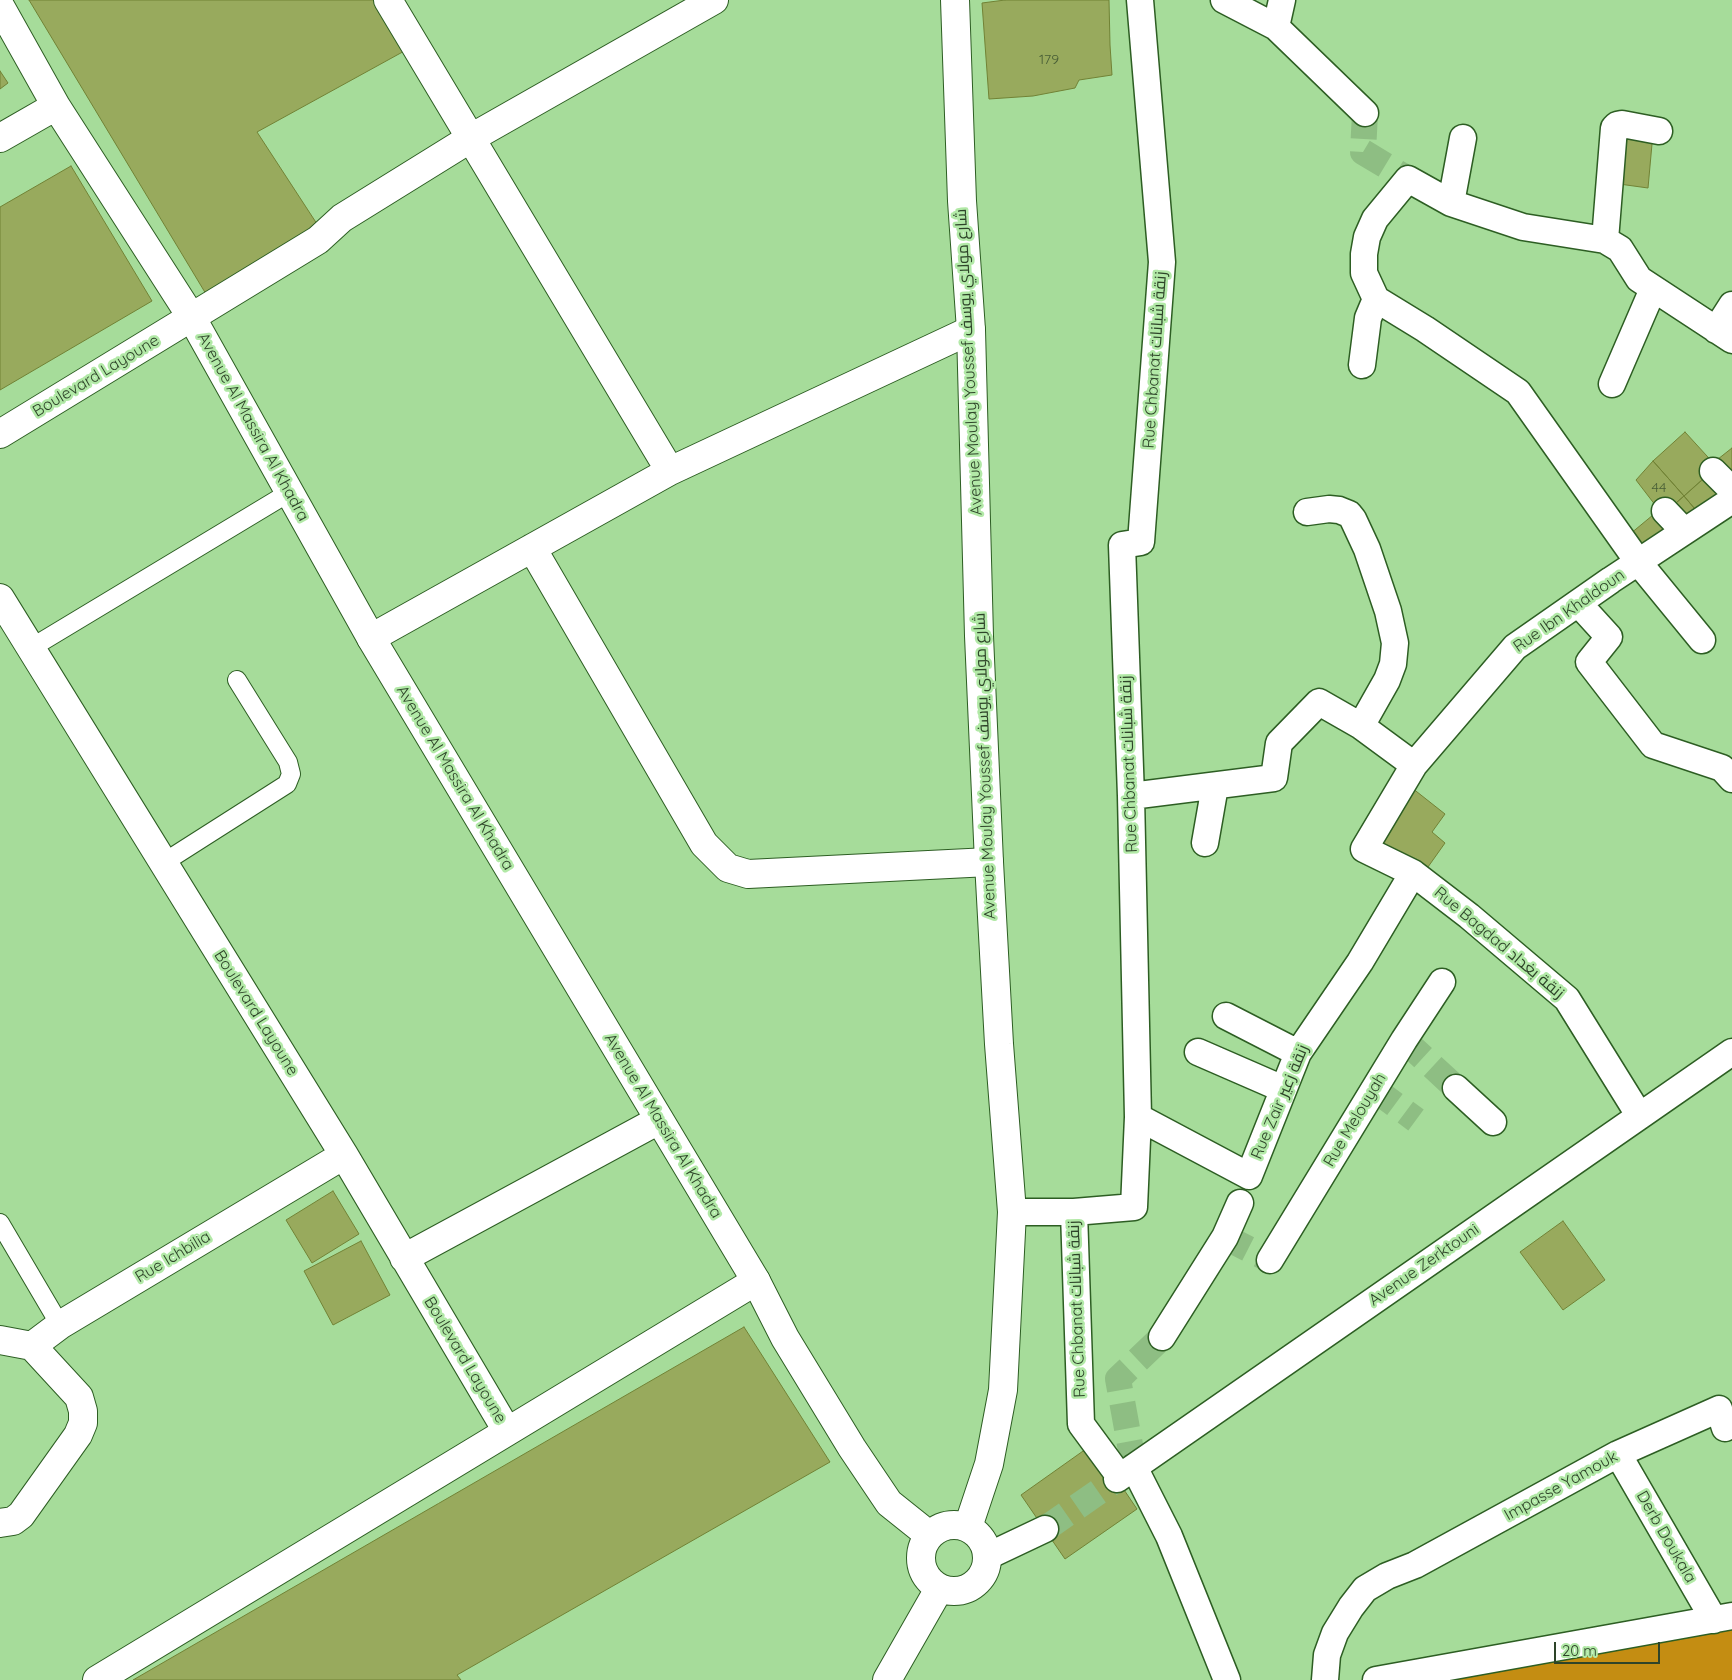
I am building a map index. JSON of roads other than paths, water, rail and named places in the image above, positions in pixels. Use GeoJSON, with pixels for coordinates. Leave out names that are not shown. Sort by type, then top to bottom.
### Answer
{"type":"FeatureCollection","features":[{"type":"Feature","properties":{"kind":"street"},"geometry":{"type":"LineString","coordinates":[[388,0],[670,471]]}},
{"type":"Feature","properties":{"kind":"street","name":"Boulevard Layoune"},"geometry":{"type":"LineString","coordinates":[[0,434],[318,240],[342,218],[471,138],[714,0]]}},
{"type":"Feature","properties":{"kind":"street","name":"Avenue Moulay Youssef شارع مولاي يوسف"},"geometry":{"type":"LineString","coordinates":[[955,0],[962,201],[971,330],[979,636],[989,862],[999,1044],[1012,1212],[1003,1390],[989,1464],[968,1527]]}},
{"type":"Feature","properties":{"kind":"street","name":"Rue Chbanat زنقة شبانات"},"geometry":{"type":"LineString","coordinates":[[1140,0],[1162,262],[1140,542],[1122,545],[1131,796],[1138,1117],[1134,1207],[1074,1212],[1081,1424],[1124,1475],[1169,1536],[1227,1680]]}},
{"type":"Feature","properties":{"kind":"street"},"geometry":{"type":"LineString","coordinates":[[1224,0],[1276,27],[1365,113]]}},
{"type":"Feature","properties":{"kind":"street"},"geometry":{"type":"LineString","coordinates":[[1276,27],[1282,0]]}},
{"type":"Feature","properties":{"kind":"street","name":"Avenue Al Massira Al Khadra"},"geometry":{"type":"LineString","coordinates":[[0,6],[56,106],[192,318],[371,638],[756,1282],[785,1338],[852,1448],[889,1503],[930,1535]]}},
{"type":"Feature","properties":{"kind":"street"},"geometry":{"type":"LineString","coordinates":[[0,138],[56,106]]}},
{"type":"Feature","properties":{"kind":"street"},"geometry":{"type":"LineString","coordinates":[[1604,240],[1614,128],[1622,124],[1659,131]]}},
{"type":"Feature","properties":{"kind":"street"},"geometry":{"type":"LineString","coordinates":[[1451,203],[1463,138]]}},
{"type":"Feature","properties":{"kind":"street"},"geometry":{"type":"LineString","coordinates":[[1702,640],[1639,563],[1518,392],[1425,328],[1376,299],[1364,274],[1364,254],[1367,237],[1375,219],[1408,180],[1451,203],[1523,227],[1604,240],[1620,249],[1639,279],[1724,335],[1732,305]]}},
{"type":"Feature","properties":{"kind":"street"},"geometry":{"type":"LineString","coordinates":[[1612,384],[1653,289]]}},
{"type":"Feature","properties":{"kind":"street"},"geometry":{"type":"LineString","coordinates":[[1362,365],[1364,336],[1368,318],[1376,299]]}},
{"type":"Feature","properties":{"kind":"street"},"geometry":{"type":"LineString","coordinates":[[371,638],[670,471],[971,330]]}},
{"type":"Feature","properties":{"kind":"street"},"geometry":{"type":"LineString","coordinates":[[1712,471],[1731,502]]}},
{"type":"Feature","properties":{"kind":"street","name":"Rue Ibn Khaldoun"},"geometry":{"type":"LineString","coordinates":[[1364,849],[1414,765],[1515,647],[1684,531],[1731,502]]}},
{"type":"Feature","properties":{"kind":"street"},"geometry":{"type":"LineString","coordinates":[[1307,512],[1329,509],[1349,514],[1367,549],[1388,611],[1395,643],[1393,664],[1387,680],[1361,726]]}},
{"type":"Feature","properties":{"kind":"street"},"geometry":{"type":"LineString","coordinates":[[1666,511],[1684,531]]}},
{"type":"Feature","properties":{"kind":"street"},"geometry":{"type":"LineString","coordinates":[[532,548],[704,844],[728,868],[748,874],[989,862]]}},
{"type":"Feature","properties":{"kind":"street","name":"Boulevard Layoune"},"geometry":{"type":"LineString","coordinates":[[0,598],[344,1156],[507,1431]]}},
{"type":"Feature","properties":{"kind":"street"},"geometry":{"type":"LineString","coordinates":[[1578,603],[1609,638],[1588,662],[1653,745],[1722,768],[1732,779]]}},
{"type":"Feature","properties":{"kind":"street"},"geometry":{"type":"LineString","coordinates":[[1131,796],[1274,778],[1279,743],[1319,702],[1361,726],[1414,765]]}},
{"type":"Feature","properties":{"kind":"street"},"geometry":{"type":"LineString","coordinates":[[1205,843],[1215,786]]}},
{"type":"Feature","properties":{"kind":"street","name":"Rue Bagdad زنقة بغداد"},"geometry":{"type":"LineString","coordinates":[[1364,849],[1413,873],[1469,916],[1567,999],[1639,1115]]}},
{"type":"Feature","properties":{"kind":"street","name":"Rue Zair زنقة زعير"},"geometry":{"type":"LineString","coordinates":[[1138,1117],[1249,1176],[1298,1052],[1360,962],[1413,873]]}},
{"type":"Feature","properties":{"kind":"street","name":"Rue Melouyah"},"geometry":{"type":"LineString","coordinates":[[1270,1260],[1404,1040],[1442,982]]}},
{"type":"Feature","properties":{"kind":"street"},"geometry":{"type":"LineString","coordinates":[[1226,1016],[1298,1052]]}},
{"type":"Feature","properties":{"kind":"street"},"geometry":{"type":"LineString","coordinates":[[1198,1052],[1283,1090]]}},
{"type":"Feature","properties":{"kind":"street","name":"Avenue Zerktouni"},"geometry":{"type":"LineString","coordinates":[[1124,1475],[1732,1052]]}},
{"type":"Feature","properties":{"kind":"street"},"geometry":{"type":"LineString","coordinates":[[1456,1088],[1492,1122]]}},
{"type":"Feature","properties":{"kind":"street"},"geometry":{"type":"LineString","coordinates":[[404,1258],[659,1120]]}},
{"type":"Feature","properties":{"kind":"street","name":"Rue Ichbilia"},"geometry":{"type":"LineString","coordinates":[[32,1346],[60,1325],[344,1156]]}},
{"type":"Feature","properties":{"kind":"street"},"geometry":{"type":"LineString","coordinates":[[1162,1337],[1224,1237],[1240,1204]]}},
{"type":"Feature","properties":{"kind":"street"},"geometry":{"type":"LineString","coordinates":[[1012,1212],[1074,1212]]}},
{"type":"Feature","properties":{"kind":"street"},"geometry":{"type":"LineString","coordinates":[[97,1680],[756,1282]]}},
{"type":"Feature","properties":{"kind":"street"},"geometry":{"type":"LineString","coordinates":[[0,1340],[32,1346],[79,1397],[83,1411],[83,1423],[78,1435],[21,1515],[13,1521],[0,1523]]}},
{"type":"Feature","properties":{"kind":"street","name":"Impasse Yamouk"},"geometry":{"type":"LineString","coordinates":[[1325,1680],[1327,1655],[1335,1633],[1351,1607],[1365,1590],[1387,1576],[1415,1565],[1618,1454],[1719,1410],[1725,1428]]}},
{"type":"Feature","properties":{"kind":"street","name":"Derb Doukala"},"geometry":{"type":"LineString","coordinates":[[1618,1454],[1723,1618]]}},
{"type":"Feature","properties":{"kind":"street"},"geometry":{"type":"LineString","coordinates":[[954,1524],[968,1527],[982,1539],[988,1556],[984,1573],[973,1586],[956,1592],[940,1589],[929,1581],[922,1570],[920,1558],[922,1546],[930,1535],[941,1527],[954,1524]]}},
{"type":"Feature","properties":{"kind":"street"},"geometry":{"type":"LineString","coordinates":[[988,1556],[1045,1529]]}},
{"type":"Feature","properties":{"kind":"street"},"geometry":{"type":"LineString","coordinates":[[887,1680],[940,1589]]}},
{"type":"Feature","properties":{"kind":"street"},"geometry":{"type":"LineString","coordinates":[[1376,1680],[1723,1618]]}},
{"type":"Feature","properties":{"kind":"lane"},"geometry":{"type":"LineString","coordinates":[[32,648],[290,492]]}},
{"type":"Feature","properties":{"kind":"lane"},"geometry":{"type":"LineString","coordinates":[[163,863],[288,784],[291,774],[288,762],[237,680]]}},
{"type":"Feature","properties":{"kind":"lane"},"geometry":{"type":"LineString","coordinates":[[0,1223],[60,1325]]}},
{"type":"Feature","properties":{"kind":"tunnel"},"geometry":{"type":"LineString","coordinates":[[1365,113],[1363,152],[1408,179]]}},
{"type":"Feature","properties":{"kind":"tunnel"},"geometry":{"type":"LineString","coordinates":[[1404,1040],[1456,1088]]}},
{"type":"Feature","properties":{"kind":"tunnel"},"geometry":{"type":"LineString","coordinates":[[1374,1089],[1416,1120]]}},
{"type":"Feature","properties":{"kind":"tunnel"},"geometry":{"type":"LineString","coordinates":[[1225,1237],[1270,1260]]}},
{"type":"Feature","properties":{"kind":"tunnel"},"geometry":{"type":"LineString","coordinates":[[1134,1467],[1118,1379],[1162,1337]]}},
{"type":"Feature","properties":{"kind":"tunnel"},"geometry":{"type":"LineString","coordinates":[[1045,1529],[1117,1479]]}}]}
